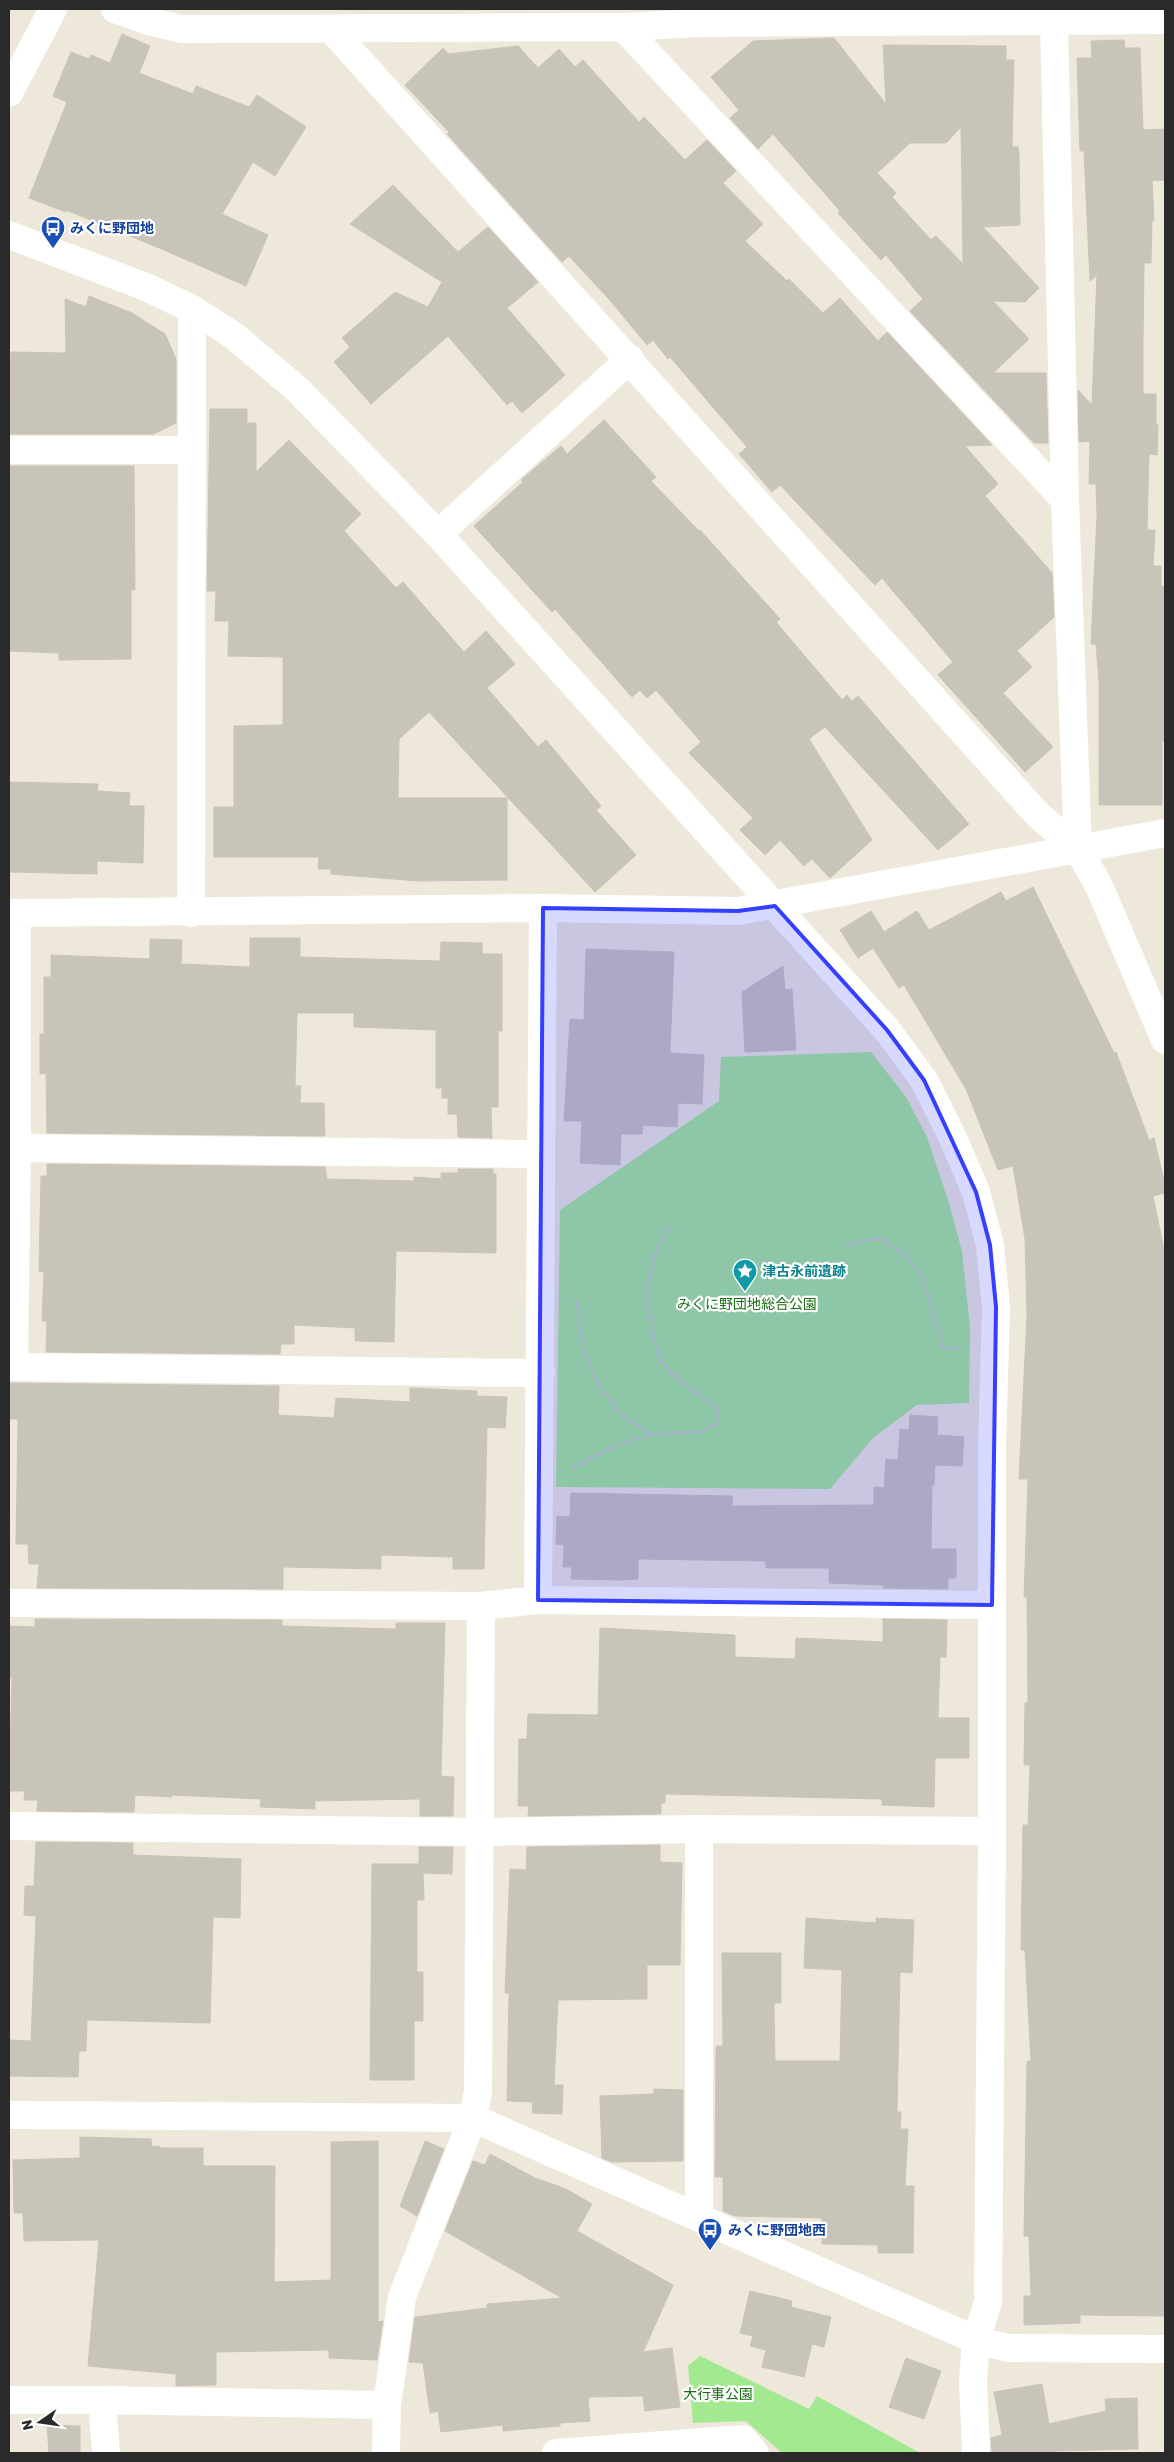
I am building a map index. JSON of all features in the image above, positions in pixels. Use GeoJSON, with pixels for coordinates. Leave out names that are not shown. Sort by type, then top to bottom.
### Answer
{"type":"FeatureCollection","features":[{"type":"Feature","properties":{"kind":"street"},"geometry":{"type":"LineString","coordinates":[[9,94],[53,9]]}},
{"type":"Feature","properties":{"kind":"street"},"geometry":{"type":"LineString","coordinates":[[115,9],[148,21],[181,29],[624,27],[702,16],[1165,20]]}},
{"type":"Feature","properties":{"kind":"street"},"geometry":{"type":"LineString","coordinates":[[1054,20],[1065,500],[1078,850]]}},
{"type":"Feature","properties":{"kind":"street"},"geometry":{"type":"LineString","coordinates":[[624,27],[1065,500]]}},
{"type":"Feature","properties":{"kind":"street"},"geometry":{"type":"LineString","coordinates":[[331,29],[1032,807],[1078,850],[1099,886],[1165,1040]]}},
{"type":"Feature","properties":{"kind":"street"},"geometry":{"type":"LineString","coordinates":[[9,235],[146,287],[192,309],[233,335],[296,389],[438,534],[887,1030],[924,1080],[953,1138],[976,1192],[990,1245],[996,1307],[992,1447],[992,1831],[988,2302],[976,2340],[972,2382],[976,2453]]}},
{"type":"Feature","properties":{"kind":"street"},"geometry":{"type":"LineString","coordinates":[[191,913],[192,309]]}},
{"type":"Feature","properties":{"kind":"street"},"geometry":{"type":"LineString","coordinates":[[438,534],[630,359]]}},
{"type":"Feature","properties":{"kind":"street"},"geometry":{"type":"LineString","coordinates":[[9,450],[192,450]]}},
{"type":"Feature","properties":{"kind":"street"},"geometry":{"type":"LineString","coordinates":[[541,1372],[11,1367],[17,1148],[13,913],[191,913],[543,908],[738,911],[775,906],[1165,833]]}},
{"type":"Feature","properties":{"kind":"street"},"geometry":{"type":"LineString","coordinates":[[538,1600],[543,908]]}},
{"type":"Feature","properties":{"kind":"street"},"geometry":{"type":"LineString","coordinates":[[17,1148],[540,1154]]}},
{"type":"Feature","properties":{"kind":"street"},"geometry":{"type":"LineString","coordinates":[[9,1602],[481,1606],[538,1600],[992,1604]]}},
{"type":"Feature","properties":{"kind":"street"},"geometry":{"type":"LineString","coordinates":[[386,2453],[387,2405],[402,2297],[473,2118],[478,2092],[478,1832],[481,1606]]}},
{"type":"Feature","properties":{"kind":"street"},"geometry":{"type":"LineString","coordinates":[[9,1826],[478,1832],[699,1829],[992,1831]]}},
{"type":"Feature","properties":{"kind":"street"},"geometry":{"type":"LineString","coordinates":[[699,1829],[699,2218]]}},
{"type":"Feature","properties":{"kind":"street"},"geometry":{"type":"LineString","coordinates":[[9,2116],[473,2118],[976,2340],[1008,2348],[1165,2349]]}},
{"type":"Feature","properties":{"kind":"street"},"geometry":{"type":"LineString","coordinates":[[9,2400],[387,2405]]}},
{"type":"Feature","properties":{"kind":"street"},"geometry":{"type":"LineString","coordinates":[[102,2400],[106,2453]]}},
{"type":"Feature","properties":{"kind":"street"},"geometry":{"type":"LineString","coordinates":[[565,2453],[743,2439],[755,2453]]}},
{"type":"Feature","properties":{"kind":"path"},"geometry":{"type":"LineString","coordinates":[[539,1488],[612,1447],[640,1437],[698,1432],[718,1423],[718,1410],[663,1363],[650,1331],[646,1302],[652,1266],[661,1239],[672,1226]]}},
{"type":"Feature","properties":{"kind":"path"},"geometry":{"type":"LineString","coordinates":[[846,1245],[880,1238],[906,1256],[923,1278],[943,1347],[995,1353]]}},
{"type":"Feature","properties":{"kind":"path"},"geometry":{"type":"LineString","coordinates":[[576,1299],[583,1349],[599,1386],[621,1414],[654,1435]]}},
{"type":"Feature","properties":{"kind":"highlighted area"},"geometry":{"type":"Polygon","coordinates":[[[775,906],[887,1030],[924,1080],[976,1192],[990,1245],[996,1307],[992,1605],[538,1600],[543,908],[738,911],[775,906]]]}},
{"type":"Feature","properties":{"kind":"green space","name":"みくに野団地総合公園"},"geometry":{"type":"Polygon","coordinates":[[[871,1052],[906,1097],[927,1137],[948,1200],[962,1251],[970,1328],[969,1403],[917,1405],[873,1438],[830,1489],[556,1487],[560,1210],[719,1101],[721,1057],[871,1052]]]}},
{"type":"Feature","properties":{"kind":"green space","name":"大行事公園"},"geometry":{"type":"Polygon","coordinates":[[[700,2356],[809,2409],[817,2396],[920,2453],[782,2453],[746,2421],[693,2423],[688,2366],[700,2356]]]}},
{"type":"Feature","properties":{"kind":"building"},"geometry":{"type":"Polygon","coordinates":[[[122,34],[150,46],[139,73],[193,94],[196,86],[249,107],[257,95],[306,127],[275,176],[253,162],[222,214],[268,235],[246,286],[66,210],[66,212],[29,198],[67,102],[53,96],[71,52],[89,59],[91,55],[110,63],[122,34]]]}},
{"type":"Feature","properties":{"kind":"building"},"geometry":{"type":"Polygon","coordinates":[[[834,38],[886,104],[883,45],[1006,46],[1006,60],[1014,60],[1012,147],[1018,147],[1019,153],[1020,225],[983,227],[1039,288],[1025,302],[993,301],[1029,339],[993,373],[1046,373],[1048,443],[1034,443],[910,311],[923,299],[886,255],[881,260],[838,213],[840,211],[773,134],[758,149],[730,118],[739,110],[711,77],[753,41],[834,38]],[[961,127],[946,143],[910,143],[877,173],[896,193],[892,197],[931,240],[936,236],[963,264],[961,127]]]}},
{"type":"Feature","properties":{"kind":"building"},"geometry":{"type":"Polygon","coordinates":[[[1124,40],[1125,48],[1140,48],[1143,130],[1165,129],[1165,180],[1152,181],[1154,221],[1152,221],[1151,263],[1144,263],[1143,343],[1143,394],[1156,394],[1156,424],[1158,424],[1157,455],[1149,454],[1147,530],[1155,530],[1153,566],[1161,566],[1161,586],[1165,586],[1165,741],[1162,741],[1162,805],[1099,805],[1099,681],[1096,644],[1091,644],[1097,516],[1096,484],[1089,484],[1090,441],[1079,442],[1078,390],[1092,405],[1097,275],[1090,281],[1084,151],[1080,151],[1077,58],[1092,58],[1091,41],[1124,40]]]}},
{"type":"Feature","properties":{"kind":"building"},"geometry":{"type":"Polygon","coordinates":[[[518,46],[538,68],[559,49],[575,67],[583,60],[639,122],[644,117],[685,160],[707,140],[736,171],[723,183],[763,224],[745,241],[787,281],[789,279],[823,313],[840,298],[878,341],[887,332],[992,445],[965,446],[998,484],[985,496],[1052,573],[1054,617],[1017,651],[1032,667],[1003,693],[1053,747],[1025,772],[938,675],[953,662],[882,578],[875,585],[780,485],[772,492],[739,454],[747,447],[670,357],[668,359],[653,340],[647,345],[608,298],[569,256],[562,262],[447,134],[449,132],[405,85],[443,48],[448,54],[518,46]]]}},
{"type":"Feature","properties":{"kind":"building"},"geometry":{"type":"Polygon","coordinates":[[[393,185],[458,252],[488,227],[538,282],[507,308],[565,375],[522,413],[512,401],[507,405],[448,336],[371,404],[334,362],[350,347],[342,338],[395,292],[428,307],[442,282],[350,224],[393,185]]]}},
{"type":"Feature","properties":{"kind":"building"},"geometry":{"type":"Polygon","coordinates":[[[89,296],[132,313],[165,334],[176,359],[176,423],[154,434],[9,434],[11,352],[66,353],[65,299],[86,307],[89,296]]]}},
{"type":"Feature","properties":{"kind":"building"},"geometry":{"type":"Polygon","coordinates":[[[210,409],[247,409],[247,423],[256,423],[256,472],[289,440],[361,514],[344,531],[396,588],[403,582],[464,652],[486,631],[515,664],[487,688],[538,747],[546,740],[601,806],[596,810],[636,855],[595,892],[429,712],[399,739],[398,798],[507,798],[507,880],[418,881],[331,874],[331,869],[318,869],[319,857],[214,857],[214,807],[234,807],[234,726],[283,725],[283,657],[228,656],[229,621],[215,621],[216,591],[207,591],[210,409]]]}},
{"type":"Feature","properties":{"kind":"building"},"geometry":{"type":"Polygon","coordinates":[[[604,420],[656,477],[651,481],[700,530],[780,619],[776,622],[842,700],[847,695],[852,701],[858,696],[969,824],[938,850],[825,727],[809,739],[872,840],[830,878],[812,859],[804,866],[780,840],[765,855],[740,830],[753,818],[689,753],[701,742],[656,690],[647,698],[640,690],[632,697],[555,609],[552,612],[474,526],[523,482],[521,480],[561,446],[567,454],[604,420]]]}},
{"type":"Feature","properties":{"kind":"building"},"geometry":{"type":"Polygon","coordinates":[[[9,466],[134,466],[135,590],[131,590],[131,659],[59,660],[59,653],[9,651],[9,466]]]}},
{"type":"Feature","properties":{"kind":"building"},"geometry":{"type":"Polygon","coordinates":[[[9,782],[98,784],[97,791],[130,793],[129,806],[144,806],[143,863],[97,861],[97,874],[9,872],[9,782]]]}},
{"type":"Feature","properties":{"kind":"building"},"geometry":{"type":"Polygon","coordinates":[[[1033,887],[1114,1053],[1116,1052],[1149,1140],[1154,1138],[1165,1185],[1165,1193],[1153,1196],[1165,1255],[1165,2316],[1080,2315],[1080,2323],[1024,2325],[1024,2296],[1031,2296],[1029,2236],[1024,2236],[1027,2061],[1031,2061],[1025,1950],[1021,1950],[1023,1825],[1028,1825],[1030,1765],[1024,1765],[1025,1703],[1028,1703],[1027,1597],[1024,1597],[1028,1479],[1019,1479],[1027,1316],[1025,1239],[1013,1166],[998,1170],[966,1089],[904,985],[899,988],[873,948],[858,958],[840,930],[871,911],[884,932],[917,911],[929,930],[1001,892],[1006,901],[1033,887]]]}},
{"type":"Feature","properties":{"kind":"building"},"geometry":{"type":"Polygon","coordinates":[[[250,938],[300,938],[300,957],[440,961],[441,942],[482,943],[482,954],[502,954],[502,1031],[498,1031],[498,1107],[491,1107],[492,1138],[458,1137],[457,1114],[448,1114],[448,1098],[442,1098],[442,1088],[436,1088],[436,1030],[354,1027],[354,1013],[297,1013],[295,1086],[301,1086],[300,1103],[324,1103],[325,1136],[47,1133],[46,1073],[40,1074],[40,1034],[44,1034],[44,977],[51,977],[51,955],[150,959],[150,939],[182,940],[181,964],[250,967],[250,938]]]}},
{"type":"Feature","properties":{"kind":"building"},"geometry":{"type":"Polygon","coordinates":[[[586,949],[674,952],[670,1053],[704,1055],[702,1104],[678,1103],[677,1127],[643,1125],[642,1134],[621,1134],[620,1165],[580,1163],[582,1121],[564,1121],[570,1019],[584,1020],[586,949]]]}},
{"type":"Feature","properties":{"kind":"building"},"geometry":{"type":"Polygon","coordinates":[[[783,966],[785,990],[792,989],[796,1050],[745,1052],[742,992],[783,966]]]}},
{"type":"Feature","properties":{"kind":"building"},"geometry":{"type":"Polygon","coordinates":[[[47,1164],[325,1167],[327,1179],[414,1181],[414,1177],[441,1179],[441,1173],[458,1173],[458,1169],[493,1169],[493,1174],[496,1174],[496,1253],[396,1251],[394,1342],[355,1341],[355,1328],[294,1325],[294,1344],[281,1344],[280,1354],[46,1352],[47,1321],[42,1321],[44,1272],[39,1271],[41,1176],[47,1176],[47,1164]]]}},
{"type":"Feature","properties":{"kind":"building"},"geometry":{"type":"Polygon","coordinates":[[[9,1383],[279,1386],[278,1415],[334,1418],[336,1398],[410,1402],[410,1388],[477,1391],[477,1396],[507,1397],[505,1428],[487,1427],[484,1569],[453,1569],[453,1557],[381,1555],[381,1569],[283,1567],[283,1589],[37,1588],[39,1564],[29,1564],[28,1544],[16,1544],[18,1419],[9,1419],[9,1383]]]}},
{"type":"Feature","properties":{"kind":"building"},"geometry":{"type":"Polygon","coordinates":[[[910,1415],[938,1417],[937,1435],[964,1437],[962,1466],[935,1465],[934,1485],[932,1485],[931,1549],[956,1549],[956,1578],[948,1578],[948,1589],[883,1588],[884,1585],[829,1583],[829,1568],[766,1568],[766,1561],[638,1559],[638,1579],[622,1580],[571,1579],[572,1567],[563,1567],[564,1545],[556,1544],[557,1516],[570,1517],[571,1493],[733,1496],[732,1506],[874,1505],[874,1487],[884,1488],[886,1459],[898,1460],[900,1429],[909,1430],[910,1415]]]}},
{"type":"Feature","properties":{"kind":"building"},"geometry":{"type":"Polygon","coordinates":[[[35,1619],[282,1620],[282,1626],[396,1629],[396,1623],[445,1623],[441,1776],[454,1777],[453,1816],[420,1816],[420,1799],[315,1801],[315,1809],[260,1807],[261,1799],[172,1795],[172,1797],[135,1795],[134,1812],[37,1811],[38,1800],[24,1800],[25,1791],[9,1791],[12,1678],[9,1678],[9,1626],[35,1627],[35,1619]]]}},
{"type":"Feature","properties":{"kind":"building"},"geometry":{"type":"Polygon","coordinates":[[[883,1619],[947,1620],[946,1657],[940,1657],[938,1718],[969,1718],[969,1758],[935,1758],[934,1807],[882,1805],[882,1799],[665,1794],[665,1803],[661,1803],[661,1814],[528,1816],[529,1806],[518,1806],[519,1739],[527,1739],[528,1714],[598,1715],[600,1628],[735,1635],[735,1657],[795,1659],[796,1638],[883,1642],[883,1619]]]}},
{"type":"Feature","properties":{"kind":"building"},"geometry":{"type":"Polygon","coordinates":[[[36,1842],[133,1843],[133,1855],[241,1859],[240,1918],[213,1917],[210,2023],[87,2020],[86,2051],[79,2051],[78,2077],[9,2076],[9,2040],[31,2041],[36,1916],[24,1915],[25,1886],[34,1886],[36,1842]]]}},
{"type":"Feature","properties":{"kind":"building"},"geometry":{"type":"Polygon","coordinates":[[[660,1845],[660,1862],[682,1863],[680,1965],[647,1965],[647,1999],[558,2000],[554,2085],[563,2085],[562,2114],[532,2113],[533,2102],[507,2101],[509,1993],[505,1993],[510,1869],[526,1870],[527,1847],[660,1845]]]}},
{"type":"Feature","properties":{"kind":"building"},"geometry":{"type":"Polygon","coordinates":[[[419,1847],[453,1847],[452,1874],[423,1873],[424,1900],[417,1900],[417,1972],[423,1972],[423,2021],[414,2021],[414,2080],[370,2080],[372,1864],[419,1864],[419,1847]]]}},
{"type":"Feature","properties":{"kind":"building"},"geometry":{"type":"Polygon","coordinates":[[[806,1918],[876,1923],[876,1918],[914,1920],[912,1973],[900,1972],[897,2112],[901,2112],[900,2129],[908,2129],[905,2186],[914,2186],[913,2253],[878,2253],[878,2245],[822,2244],[822,2218],[735,2216],[723,2211],[723,2177],[715,2177],[716,2046],[723,2046],[722,1953],[781,1953],[781,2003],[774,2003],[775,2061],[840,2061],[842,1970],[804,1968],[806,1918]]]}},
{"type":"Feature","properties":{"kind":"building"},"geometry":{"type":"Polygon","coordinates":[[[654,2089],[683,2090],[683,2161],[612,2162],[602,2158],[600,2096],[654,2094],[654,2089]]]}},
{"type":"Feature","properties":{"kind":"building"},"geometry":{"type":"Polygon","coordinates":[[[80,2137],[151,2139],[152,2147],[203,2148],[203,2166],[275,2166],[274,2282],[331,2280],[331,2142],[378,2141],[378,2322],[383,2321],[377,2360],[329,2358],[329,2350],[216,2352],[216,2385],[176,2386],[176,2374],[88,2366],[99,2240],[24,2241],[23,2213],[14,2213],[13,2160],[80,2158],[80,2137]]]}},
{"type":"Feature","properties":{"kind":"building"},"geometry":{"type":"Polygon","coordinates":[[[425,2141],[444,2149],[417,2216],[400,2206],[425,2141]]]}},
{"type":"Feature","properties":{"kind":"building"},"geometry":{"type":"Polygon","coordinates":[[[490,2154],[535,2178],[566,2189],[592,2204],[577,2231],[673,2285],[643,2352],[672,2348],[680,2407],[645,2411],[643,2396],[588,2397],[590,2421],[560,2423],[560,2426],[503,2431],[503,2425],[441,2432],[438,2411],[430,2413],[423,2363],[409,2362],[415,2317],[487,2308],[487,2304],[562,2298],[445,2231],[473,2161],[485,2165],[490,2154]]]}},
{"type":"Feature","properties":{"kind":"building"},"geometry":{"type":"Polygon","coordinates":[[[750,2291],[792,2301],[791,2307],[831,2317],[824,2347],[812,2344],[804,2377],[762,2367],[766,2350],[750,2346],[753,2336],[740,2333],[750,2291]]]}},
{"type":"Feature","properties":{"kind":"building"},"geometry":{"type":"Polygon","coordinates":[[[906,2358],[941,2371],[924,2419],[889,2407],[906,2358]]]}},
{"type":"Feature","properties":{"kind":"building"},"geometry":{"type":"Polygon","coordinates":[[[1042,2384],[1049,2424],[1106,2411],[1105,2399],[1137,2398],[1138,2449],[1054,2451],[1054,2453],[992,2453],[991,2438],[1002,2435],[994,2392],[1042,2384]]]}},
{"type":"Feature","properties":{"kind":"building"},"geometry":{"type":"Polygon","coordinates":[[[47,2425],[80,2426],[80,2453],[49,2453],[47,2425]]]}},
{"type":"Feature","properties":{"kind":"place","name":"みくに野団地"},"geometry":{"type":"Point","coordinates":[53,249]}},
{"type":"Feature","properties":{"kind":"place","name":"津古永前遺跡"},"geometry":{"type":"Point","coordinates":[745,1292]}},
{"type":"Feature","properties":{"kind":"place","name":"みくに野団地西"},"geometry":{"type":"Point","coordinates":[710,2251]}}]}
